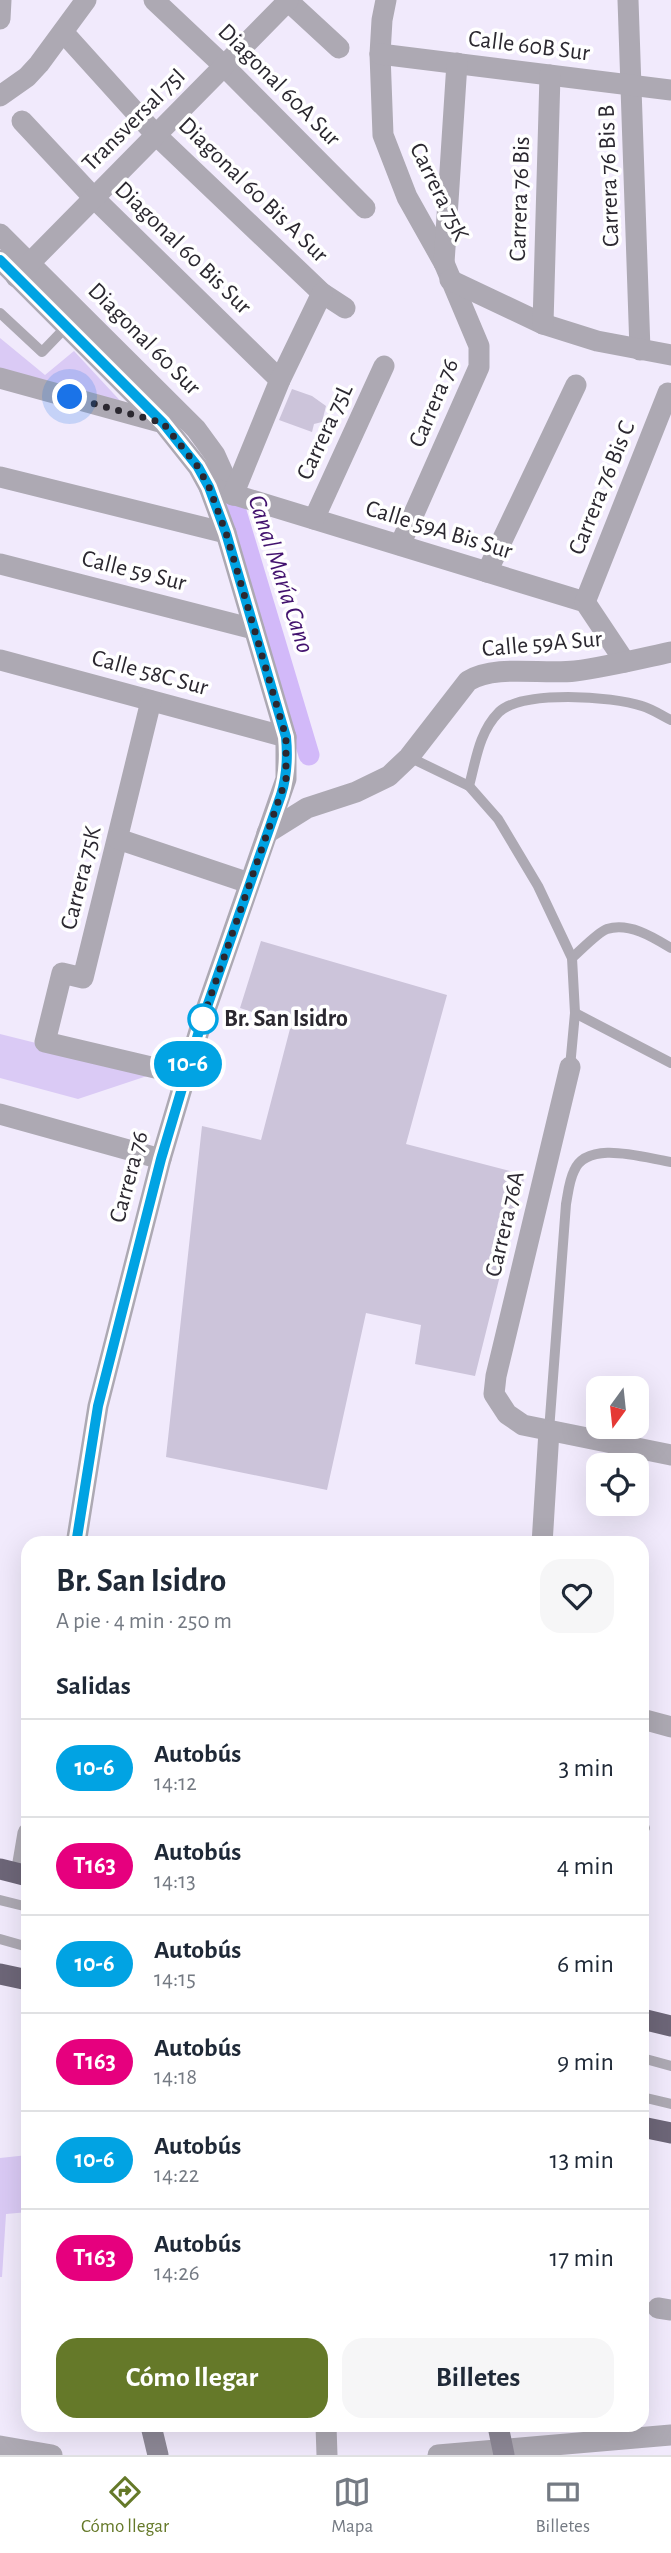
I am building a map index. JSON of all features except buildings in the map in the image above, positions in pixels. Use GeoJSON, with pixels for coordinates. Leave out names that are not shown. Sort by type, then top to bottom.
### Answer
{"type":"FeatureCollection","features":[{"type":"Feature","properties":{"kind":"highway"},"geometry":{"type":"LineString","coordinates":[[0,1869],[21,1874]]}},
{"type":"Feature","properties":{"kind":"highway"},"geometry":{"type":"LineString","coordinates":[[0,1974],[21,1978]]}},
{"type":"Feature","properties":{"kind":"highway"},"geometry":{"type":"LineString","coordinates":[[649,2021],[671,2026]]}},
{"type":"Feature","properties":{"kind":"highway"},"geometry":{"type":"LineString","coordinates":[[649,2128],[671,2133]]}},
{"type":"Feature","properties":{"kind":"main road"},"geometry":{"type":"LineString","coordinates":[[152,2432],[158,2455]]}},
{"type":"Feature","properties":{"kind":"main road"},"geometry":{"type":"LineString","coordinates":[[499,2432],[503,2452]]}},
{"type":"Feature","properties":{"kind":"street"},"geometry":{"type":"LineString","coordinates":[[0,19],[1,0]]}},
{"type":"Feature","properties":{"kind":"street"},"geometry":{"type":"LineString","coordinates":[[0,96],[27,77],[86,0]]}},
{"type":"Feature","properties":{"kind":"street","name":"Diagonal 60A Sur"},"geometry":{"type":"LineString","coordinates":[[154,0],[224,66],[365,208]]}},
{"type":"Feature","properties":{"kind":"street"},"geometry":{"type":"LineString","coordinates":[[288,0],[339,48]]}},
{"type":"Feature","properties":{"kind":"street","name":"Transversal 75I"},"geometry":{"type":"LineString","coordinates":[[23,270],[288,0]]}},
{"type":"Feature","properties":{"kind":"street","name":"Carrera 75K"},"geometry":{"type":"LineString","coordinates":[[386,0],[380,54],[383,135],[408,197],[447,271]]}},
{"type":"Feature","properties":{"kind":"street","name":"Carrera 76 Bis B"},"geometry":{"type":"LineString","coordinates":[[628,0],[640,350]]}},
{"type":"Feature","properties":{"kind":"street","name":"Diagonal 60 Bis A Sur"},"geometry":{"type":"LineString","coordinates":[[64,32],[156,135],[322,293],[345,308]]}},
{"type":"Feature","properties":{"kind":"street","name":"Calle 60B Sur"},"geometry":{"type":"LineString","coordinates":[[380,54],[671,90]]}},
{"type":"Feature","properties":{"kind":"street"},"geometry":{"type":"LineString","coordinates":[[457,63],[447,271],[543,324],[597,341],[671,355]]}},
{"type":"Feature","properties":{"kind":"street","name":"Carrera 76 Bis"},"geometry":{"type":"LineString","coordinates":[[543,324],[550,75]]}},
{"type":"Feature","properties":{"kind":"street","name":"Diagonal 60 Bis Sur"},"geometry":{"type":"LineString","coordinates":[[22,121],[94,198],[280,380]]}},
{"type":"Feature","properties":{"kind":"street","name":"Diagonal 60 Sur"},"geometry":{"type":"LineString","coordinates":[[0,234],[23,270],[67,326],[163,423],[198,467],[209,487],[226,533],[254,629]]}},
{"type":"Feature","properties":{"kind":"street","name":"Diagonal 60 Sur"},"geometry":{"type":"LineString","coordinates":[[0,260],[23,270],[196,429],[215,455],[233,495]]}},
{"type":"Feature","properties":{"kind":"street","name":"Carrera 76"},"geometry":{"type":"LineString","coordinates":[[400,545],[481,358],[480,346],[447,271]]}},
{"type":"Feature","properties":{"kind":"street"},"geometry":{"type":"LineString","coordinates":[[233,495],[280,380],[322,293]]}},
{"type":"Feature","properties":{"kind":"street","name":"Carrera 75L"},"geometry":{"type":"LineString","coordinates":[[314,519],[384,366]]}},
{"type":"Feature","properties":{"kind":"street"},"geometry":{"type":"LineString","coordinates":[[0,378],[163,423]]}},
{"type":"Feature","properties":{"kind":"street"},"geometry":{"type":"LineString","coordinates":[[487,572],[576,386]]}},
{"type":"Feature","properties":{"kind":"street","name":"Carrera 76 Bis C"},"geometry":{"type":"LineString","coordinates":[[585,602],[668,393]]}},
{"type":"Feature","properties":{"kind":"street"},"geometry":{"type":"LineString","coordinates":[[0,477],[226,533]]}},
{"type":"Feature","properties":{"kind":"street","name":"Calle 59A Bis Sur"},"geometry":{"type":"LineString","coordinates":[[209,487],[585,602]]}},
{"type":"Feature","properties":{"kind":"street","name":"Calle 59 Sur"},"geometry":{"type":"LineString","coordinates":[[0,564],[254,629]]}},
{"type":"Feature","properties":{"kind":"street"},"geometry":{"type":"LineString","coordinates":[[585,602],[625,662]]}},
{"type":"Feature","properties":{"kind":"street","name":"Carrera 76"},"geometry":{"type":"LineString","coordinates":[[77,1536],[101,1393],[161,1159],[185,1075],[286,779],[286,737],[254,629]]}},
{"type":"Feature","properties":{"kind":"street","name":"Calle 59A Sur"},"geometry":{"type":"LineString","coordinates":[[267,833],[307,808],[356,792],[382,780],[409,757],[463,686],[477,675],[492,672],[576,671],[671,652]]}},
{"type":"Feature","properties":{"kind":"street","name":"Calle 58C Sur"},"geometry":{"type":"LineString","coordinates":[[0,660],[286,737]]}},
{"type":"Feature","properties":{"kind":"street","name":"Carrera 75K"},"geometry":{"type":"LineString","coordinates":[[151,701],[83,978],[62,973],[45,1042],[185,1075]]}},
{"type":"Feature","properties":{"kind":"street"},"geometry":{"type":"LineString","coordinates":[[118,839],[249,883]]}},
{"type":"Feature","properties":{"kind":"street","name":"Carrera 76A"},"geometry":{"type":"LineString","coordinates":[[549,1431],[523,1425],[508,1414],[494,1394],[496,1376],[570,1067]]}},
{"type":"Feature","properties":{"kind":"street"},"geometry":{"type":"LineString","coordinates":[[0,1114],[161,1159]]}},
{"type":"Feature","properties":{"kind":"street"},"geometry":{"type":"LineString","coordinates":[[542,1536],[549,1431],[671,1455]]}},
{"type":"Feature","properties":{"kind":"street"},"geometry":{"type":"LineString","coordinates":[[649,1721],[671,1727]]}},
{"type":"Feature","properties":{"kind":"street"},"geometry":{"type":"LineString","coordinates":[[326,2432],[327,2455]]}},
{"type":"Feature","properties":{"kind":"street"},"geometry":{"type":"LineString","coordinates":[[438,2455],[503,2452],[671,2435]]}},
{"type":"Feature","properties":{"kind":"street"},"geometry":{"type":"LineString","coordinates":[[0,2446],[51,2455]]}},
{"type":"Feature","properties":{"kind":"lane"},"geometry":{"type":"LineString","coordinates":[[0,313],[42,352],[67,326]]}},
{"type":"Feature","properties":{"kind":"lane"},"geometry":{"type":"LineString","coordinates":[[469,786],[482,736],[501,710],[537,698],[595,697],[641,705],[671,720]]}},
{"type":"Feature","properties":{"kind":"lane"},"geometry":{"type":"LineString","coordinates":[[409,757],[469,786],[498,819],[538,886],[572,958],[575,1013],[570,1067]]}},
{"type":"Feature","properties":{"kind":"lane"},"geometry":{"type":"LineString","coordinates":[[572,958],[606,929],[629,928],[652,936],[671,948]]}},
{"type":"Feature","properties":{"kind":"lane"},"geometry":{"type":"LineString","coordinates":[[575,1013],[671,1063]]}},
{"type":"Feature","properties":{"kind":"lane"},"geometry":{"type":"LineString","coordinates":[[549,1431],[566,1204],[574,1169],[587,1155],[603,1152],[671,1162]]}},
{"type":"Feature","properties":{"kind":"lane"},"geometry":{"type":"LineString","coordinates":[[0,1900],[21,1905]]}},
{"type":"Feature","properties":{"kind":"lane"},"geometry":{"type":"LineString","coordinates":[[0,1940],[21,1945]]}},
{"type":"Feature","properties":{"kind":"lane"},"geometry":{"type":"LineString","coordinates":[[649,2060],[671,2066]]}},
{"type":"Feature","properties":{"kind":"lane"},"geometry":{"type":"LineString","coordinates":[[649,2099],[671,2104]]}},
{"type":"Feature","properties":{"kind":"shaded area"},"geometry":{"type":"Polygon","coordinates":[[[0,338],[45,375],[74,351],[126,407],[0,373],[0,338]]]}},
{"type":"Feature","properties":{"kind":"shaded area"},"geometry":{"type":"Polygon","coordinates":[[[0,1034],[156,1073],[78,1099],[0,1078],[0,1034]]]}},
{"type":"Feature","properties":{"kind":"shaded area"},"geometry":{"type":"Polygon","coordinates":[[[21,2156],[21,2213],[6,2214],[2,2277],[0,2277],[0,2158],[21,2156]]]}},
{"type":"Feature","properties":{"kind":"waterway","name":"Canal María Cano"},"geometry":{"type":"LineString","coordinates":[[219,481],[235,508],[309,755]]}},
{"type":"Feature","properties":{"kind":"bus line","name":"10-6"},"geometry":{"type":"LineString","coordinates":[[0,260],[163,423],[198,467],[209,487],[226,533],[288,751],[286,779],[202,1021],[161,1159],[98,1406],[77,1536]]}},
{"type":"Feature","properties":{"kind":"place","name":"Br. San Isidro"},"geometry":{"type":"Point","coordinates":[203,1019]}},
{"type":"Feature","properties":{"kind":"route"},"geometry":{"type":"LineString","coordinates":[[70,397],[163,423],[198,467],[209,487],[226,533],[286,737],[286,779],[202,1021],[203,1019]]}}]}
